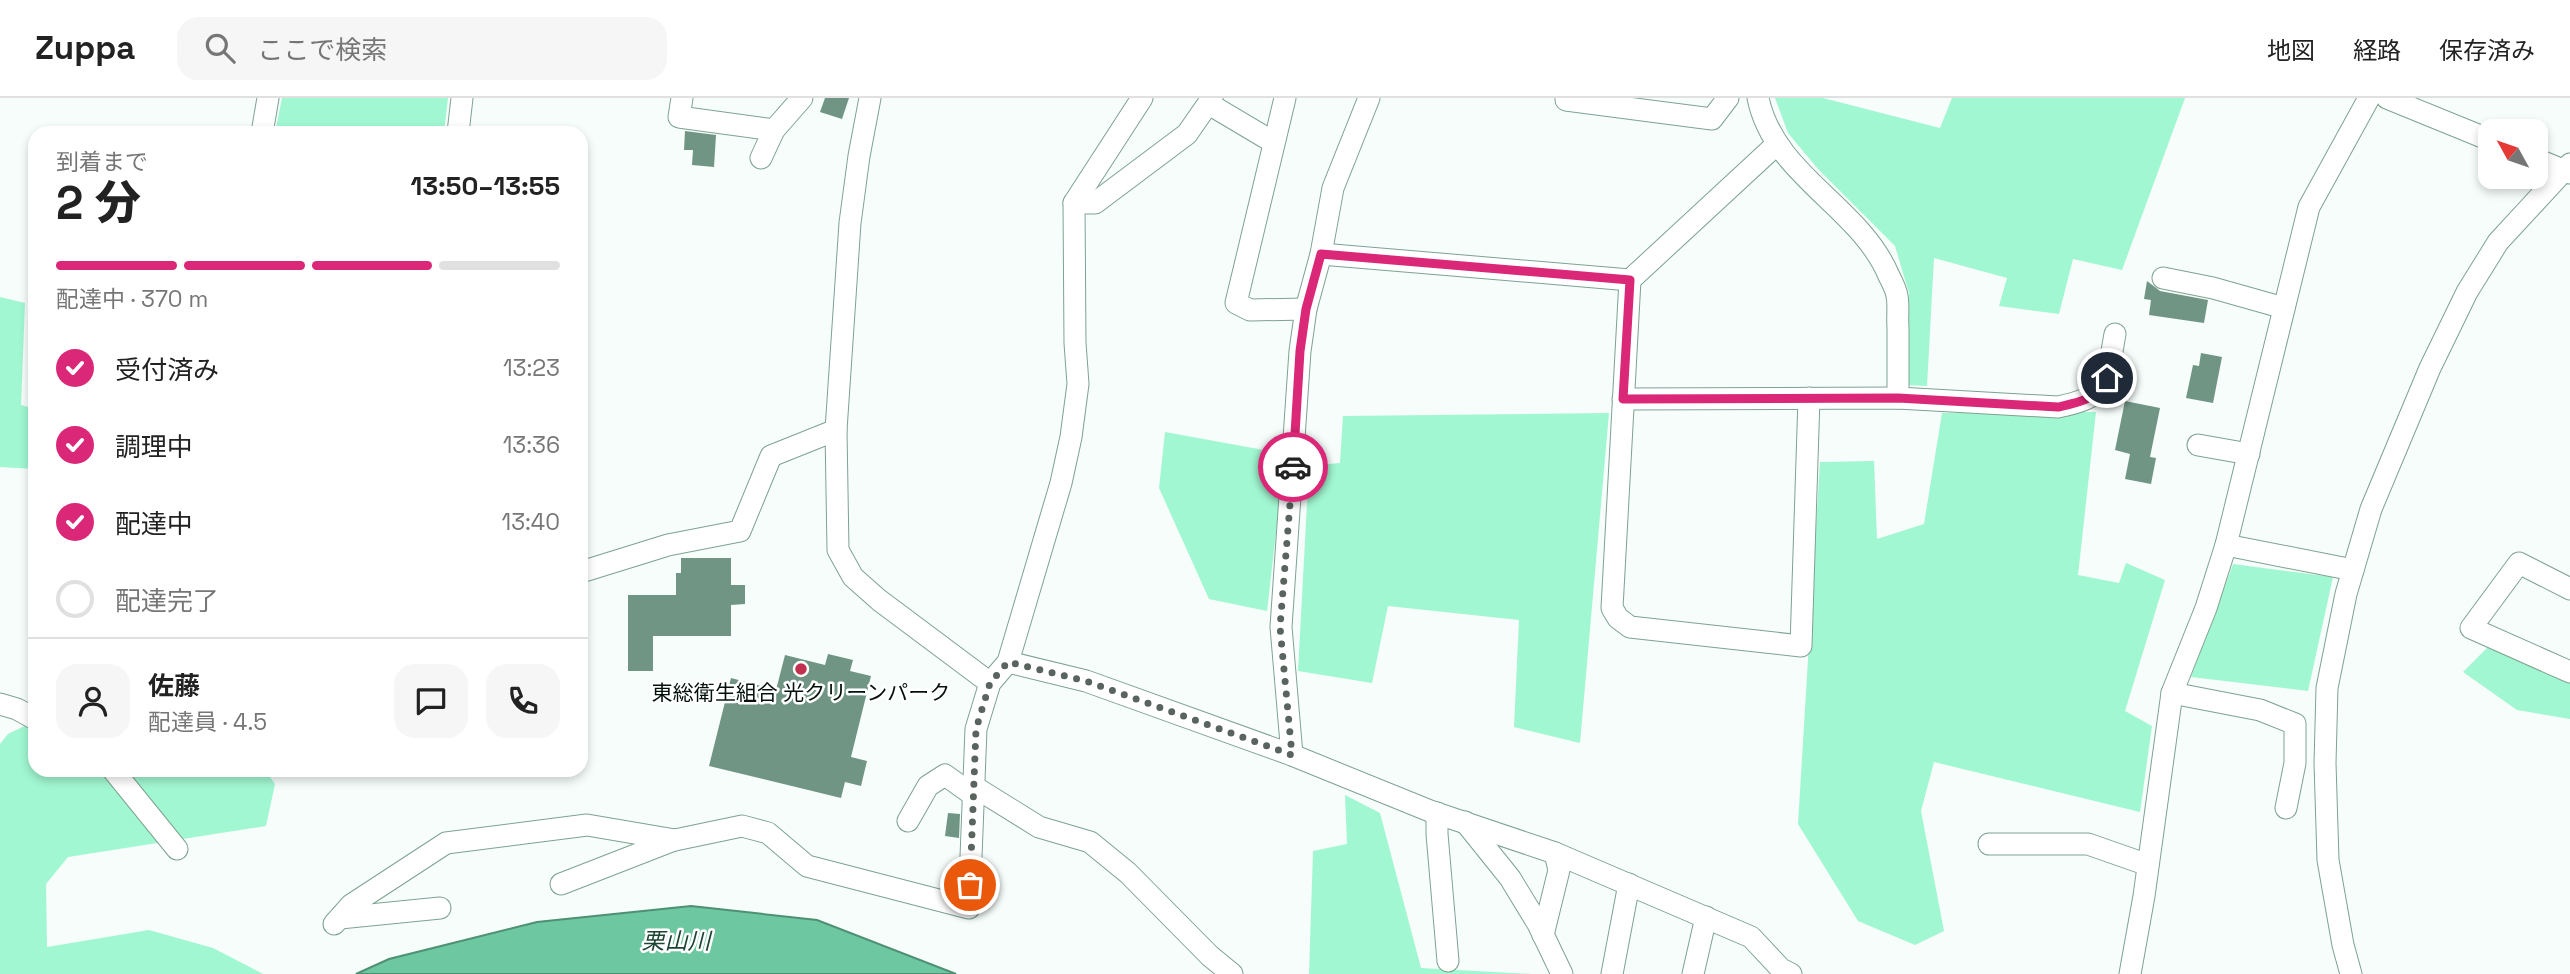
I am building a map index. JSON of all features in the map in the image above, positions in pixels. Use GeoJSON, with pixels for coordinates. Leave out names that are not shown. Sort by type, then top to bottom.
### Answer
{"type":"FeatureCollection","features":[{"type":"Feature","properties":{"kind":"street"},"geometry":{"type":"LineString","coordinates":[[263,126],[268,98]]}},
{"type":"Feature","properties":{"kind":"street"},"geometry":{"type":"LineString","coordinates":[[459,126],[462,98]]}},
{"type":"Feature","properties":{"kind":"street"},"geometry":{"type":"LineString","coordinates":[[682,98],[679,117],[774,130]]}},
{"type":"Feature","properties":{"kind":"street"},"geometry":{"type":"LineString","coordinates":[[761,158],[774,130],[802,98]]}},
{"type":"Feature","properties":{"kind":"street"},"geometry":{"type":"LineString","coordinates":[[870,98],[850,223],[836,430],[838,550],[853,577],[879,600],[990,683]]}},
{"type":"Feature","properties":{"kind":"street"},"geometry":{"type":"LineString","coordinates":[[561,884],[675,840],[743,826],[768,833],[807,866],[969,908],[976,729],[990,683],[1008,662],[1061,483],[1071,437],[1078,384],[1074,203],[1142,98]]}},
{"type":"Feature","properties":{"kind":"street"},"geometry":{"type":"LineString","coordinates":[[1285,98],[1236,303],[1250,310],[1306,309]]}},
{"type":"Feature","properties":{"kind":"street"},"geometry":{"type":"LineString","coordinates":[[1292,755],[1280,627],[1300,351],[1306,309],[1321,254],[1333,188],[1369,98]]}},
{"type":"Feature","properties":{"kind":"street"},"geometry":{"type":"LineString","coordinates":[[1566,98],[1712,119],[1728,98]]}},
{"type":"Feature","properties":{"kind":"street"},"geometry":{"type":"LineString","coordinates":[[1758,98],[1760,112],[1777,144],[1804,178],[1862,231],[1875,247],[1886,269],[1897,296],[1898,398]]}},
{"type":"Feature","properties":{"kind":"street"},"geometry":{"type":"LineString","coordinates":[[2130,974],[2172,693],[2206,608],[2226,544],[2309,207],[2369,98]]}},
{"type":"Feature","properties":{"kind":"street"},"geometry":{"type":"LineString","coordinates":[[2387,98],[2478,135]]}},
{"type":"Feature","properties":{"kind":"street"},"geometry":{"type":"LineString","coordinates":[[1074,203],[1095,203],[1187,134],[1211,101],[1273,142]]}},
{"type":"Feature","properties":{"kind":"street"},"geometry":{"type":"LineString","coordinates":[[1777,144],[1630,280],[1612,608],[1618,618],[1630,627],[1801,646],[1809,398]]}},
{"type":"Feature","properties":{"kind":"street"},"geometry":{"type":"LineString","coordinates":[[2351,974],[2343,946],[2328,860],[2325,764],[2328,688],[2353,570],[2371,509],[2430,368],[2467,292],[2498,242],[2568,169],[2548,163]]}},
{"type":"Feature","properties":{"kind":"street"},"geometry":{"type":"LineString","coordinates":[[1321,254],[1630,280]]}},
{"type":"Feature","properties":{"kind":"street"},"geometry":{"type":"LineString","coordinates":[[2163,278],[2213,288],[2284,308]]}},
{"type":"Feature","properties":{"kind":"street"},"geometry":{"type":"LineString","coordinates":[[1623,399],[1898,398],[2058,407],[2080,402],[2099,392],[2107,378],[2115,334]]}},
{"type":"Feature","properties":{"kind":"street"},"geometry":{"type":"LineString","coordinates":[[588,570],[668,545],[740,531],[771,456],[836,430]]}},
{"type":"Feature","properties":{"kind":"street"},"geometry":{"type":"LineString","coordinates":[[2198,445],[2249,454]]}},
{"type":"Feature","properties":{"kind":"street"},"geometry":{"type":"LineString","coordinates":[[2226,544],[2353,570]]}},
{"type":"Feature","properties":{"kind":"street"},"geometry":{"type":"LineString","coordinates":[[2570,589],[2519,563],[2471,628],[2570,672]]}},
{"type":"Feature","properties":{"kind":"street"},"geometry":{"type":"LineString","coordinates":[[1008,662],[1086,681],[1292,755],[1437,813],[1555,853],[1751,937],[1784,972]]}},
{"type":"Feature","properties":{"kind":"street"},"geometry":{"type":"LineString","coordinates":[[2172,693],[2260,710],[2295,723],[2295,763],[2286,808]]}},
{"type":"Feature","properties":{"kind":"street"},"geometry":{"type":"LineString","coordinates":[[0,704],[28,715]]}},
{"type":"Feature","properties":{"kind":"street"},"geometry":{"type":"LineString","coordinates":[[908,821],[928,786],[944,775],[1039,827],[1090,842],[1128,873],[1210,956],[1232,974]]}},
{"type":"Feature","properties":{"kind":"street"},"geometry":{"type":"LineString","coordinates":[[119,777],[177,849]]}},
{"type":"Feature","properties":{"kind":"street"},"geometry":{"type":"LineString","coordinates":[[1437,813],[1448,961]]}},
{"type":"Feature","properties":{"kind":"street"},"geometry":{"type":"LineString","coordinates":[[1465,822],[1510,878],[1563,974]]}},
{"type":"Feature","properties":{"kind":"street"},"geometry":{"type":"LineString","coordinates":[[440,908],[337,921],[351,905],[446,843],[587,825],[675,840]]}},
{"type":"Feature","properties":{"kind":"street"},"geometry":{"type":"LineString","coordinates":[[1989,844],[2088,845],[2148,865]]}},
{"type":"Feature","properties":{"kind":"street"},"geometry":{"type":"LineString","coordinates":[[1543,935],[1559,870],[1555,853]]}},
{"type":"Feature","properties":{"kind":"street"},"geometry":{"type":"LineString","coordinates":[[1612,974],[1629,884]]}},
{"type":"Feature","properties":{"kind":"street"},"geometry":{"type":"LineString","coordinates":[[1693,974],[1706,917]]}},
{"type":"Feature","properties":{"kind":"shaded area"},"geometry":{"type":"Polygon","coordinates":[[[282,98],[448,98],[445,126],[276,126],[282,98]]]}},
{"type":"Feature","properties":{"kind":"shaded area"},"geometry":{"type":"Polygon","coordinates":[[[1775,98],[1823,98],[1940,128],[1952,98],[2185,98],[2122,270],[2073,259],[2059,314],[1999,306],[2007,278],[1934,258],[1927,386],[1906,385],[1909,293],[1895,246],[1818,169],[1788,133],[1775,98]]]}},
{"type":"Feature","properties":{"kind":"shaded area"},"geometry":{"type":"Polygon","coordinates":[[[0,297],[25,303],[21,405],[28,407],[28,469],[0,467],[0,297]]]}},
{"type":"Feature","properties":{"kind":"shaded area"},"geometry":{"type":"Polygon","coordinates":[[[2096,412],[2078,575],[2119,583],[2126,563],[2165,580],[2125,711],[2152,726],[2140,812],[1934,762],[1921,811],[1944,931],[1915,945],[1858,921],[1798,824],[1820,462],[1874,461],[1877,539],[1924,524],[1942,413],[2096,412]]]}},
{"type":"Feature","properties":{"kind":"shaded area"},"geometry":{"type":"Polygon","coordinates":[[[1609,413],[1580,743],[1514,727],[1519,620],[1388,606],[1372,683],[1298,671],[1309,466],[1340,463],[1343,416],[1609,413]]]}},
{"type":"Feature","properties":{"kind":"shaded area"},"geometry":{"type":"Polygon","coordinates":[[[1165,432],[1285,454],[1267,611],[1209,599],[1159,488],[1165,432]]]}},
{"type":"Feature","properties":{"kind":"shaded area"},"geometry":{"type":"Polygon","coordinates":[[[2233,564],[2333,577],[2308,691],[2191,677],[2233,564]]]}},
{"type":"Feature","properties":{"kind":"shaded area"},"geometry":{"type":"Polygon","coordinates":[[[2489,646],[2570,680],[2570,719],[2517,710],[2463,672],[2489,646]]]}},
{"type":"Feature","properties":{"kind":"shaded area"},"geometry":{"type":"Polygon","coordinates":[[[28,724],[28,777],[270,777],[275,784],[266,826],[68,857],[46,884],[47,947],[149,930],[213,948],[263,974],[0,974],[0,744],[8,734],[28,724]]]}},
{"type":"Feature","properties":{"kind":"shaded area"},"geometry":{"type":"Polygon","coordinates":[[[1345,795],[1380,813],[1421,968],[1533,974],[1309,974],[1313,851],[1347,844],[1345,795]]]}},
{"type":"Feature","properties":{"kind":"water","name":"栗山川"},"geometry":{"type":"Polygon","coordinates":[[[691,906],[817,920],[956,974],[356,974],[389,959],[537,922],[691,906]]]}},
{"type":"Feature","properties":{"kind":"building"},"geometry":{"type":"Polygon","coordinates":[[[825,98],[849,98],[842,119],[820,112],[825,98]]]}},
{"type":"Feature","properties":{"kind":"building"},"geometry":{"type":"Polygon","coordinates":[[[685,131],[716,135],[714,167],[692,165],[693,150],[684,150],[685,131]]]}},
{"type":"Feature","properties":{"kind":"building"},"geometry":{"type":"Polygon","coordinates":[[[2147,281],[2160,291],[2208,300],[2204,323],[2149,315],[2151,300],[2144,299],[2147,281]]]}},
{"type":"Feature","properties":{"kind":"building"},"geometry":{"type":"Polygon","coordinates":[[[2201,353],[2222,357],[2213,403],[2186,398],[2193,365],[2199,366],[2201,353]]]}},
{"type":"Feature","properties":{"kind":"building"},"geometry":{"type":"Polygon","coordinates":[[[2125,401],[2160,408],[2150,457],[2156,458],[2151,484],[2125,479],[2130,454],[2115,450],[2125,401]]]}},
{"type":"Feature","properties":{"kind":"building"},"geometry":{"type":"Polygon","coordinates":[[[681,558],[731,558],[731,585],[745,585],[745,604],[731,605],[731,636],[653,636],[653,671],[628,671],[628,595],[676,595],[676,573],[681,573],[681,558]]]}},
{"type":"Feature","properties":{"kind":"building"},"geometry":{"type":"Polygon","coordinates":[[[828,654],[853,660],[850,671],[871,676],[851,757],[867,761],[861,786],[845,782],[841,798],[709,766],[731,678],[776,690],[785,655],[825,665],[828,654]]]}},
{"type":"Feature","properties":{"kind":"building"},"geometry":{"type":"Polygon","coordinates":[[[948,813],[960,814],[959,838],[945,836],[948,813]]]}},
{"type":"Feature","properties":{"kind":"way so far"},"geometry":{"type":"LineString","coordinates":[[970,885],[976,729],[990,683],[1008,662],[1086,681],[1292,755],[1280,627],[1293,467]]}},
{"type":"Feature","properties":{"kind":"place","name":"東総衛生組合 光クリーンパーク"},"geometry":{"type":"Point","coordinates":[801,669]}},
{"type":"Feature","properties":{"kind":"route"},"geometry":{"type":"LineString","coordinates":[[1293,467],[1300,351],[1306,309],[1321,254],[1630,280],[1623,399],[1898,398],[2058,407],[2080,402],[2099,392],[2107,378]]}}]}
